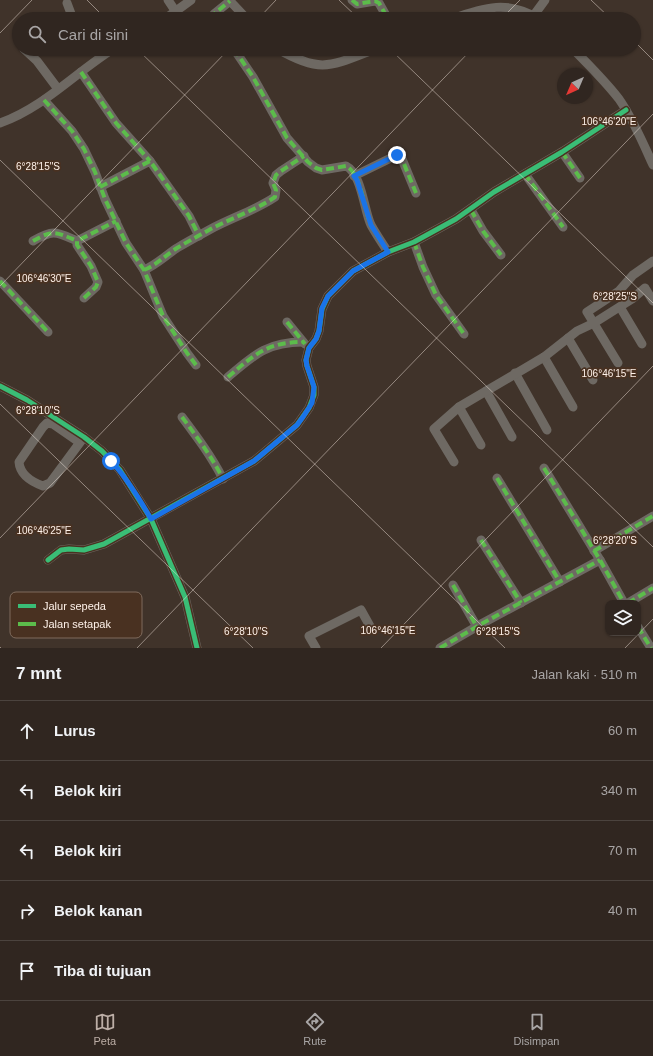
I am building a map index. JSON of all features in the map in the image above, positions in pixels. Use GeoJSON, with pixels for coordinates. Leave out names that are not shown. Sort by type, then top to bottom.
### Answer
{"type":"FeatureCollection","features":[{"type":"Feature","properties":{"kind":"street"},"geometry":{"type":"LineString","coordinates":[[168,0],[176,12],[190,0]]}},
{"type":"Feature","properties":{"kind":"street"},"geometry":{"type":"LineString","coordinates":[[216,12],[230,0],[241,12]]}},
{"type":"Feature","properties":{"kind":"street"},"geometry":{"type":"LineString","coordinates":[[352,0],[357,4],[375,1],[384,12]]}},
{"type":"Feature","properties":{"kind":"street"},"geometry":{"type":"LineString","coordinates":[[539,12],[545,0]]}},
{"type":"Feature","properties":{"kind":"street"},"geometry":{"type":"LineString","coordinates":[[67,3],[70,12]]}},
{"type":"Feature","properties":{"kind":"street"},"geometry":{"type":"LineString","coordinates":[[470,12],[494,4],[505,4],[520,7],[528,12]]}},
{"type":"Feature","properties":{"kind":"street"},"geometry":{"type":"LineString","coordinates":[[32,56],[58,89]]}},
{"type":"Feature","properties":{"kind":"street"},"geometry":{"type":"LineString","coordinates":[[0,124],[21,115],[44,100],[81,72],[95,56]]}},
{"type":"Feature","properties":{"kind":"street"},"geometry":{"type":"LineString","coordinates":[[239,56],[253,77],[288,138],[304,156],[316,168],[328,169],[346,166],[352,170],[364,199],[371,225],[388,252]]}},
{"type":"Feature","properties":{"kind":"street"},"geometry":{"type":"LineString","coordinates":[[290,56],[299,61],[319,66],[328,66],[356,56]]}},
{"type":"Feature","properties":{"kind":"street"},"geometry":{"type":"LineString","coordinates":[[580,56],[593,69],[626,110],[653,165]]}},
{"type":"Feature","properties":{"kind":"street"},"geometry":{"type":"LineString","coordinates":[[81,72],[116,123],[150,161],[170,187],[199,236]]}},
{"type":"Feature","properties":{"kind":"street"},"geometry":{"type":"LineString","coordinates":[[44,100],[79,141],[96,172],[100,187],[126,243],[144,270],[163,316],[187,354],[196,365]]}},
{"type":"Feature","properties":{"kind":"street"},"geometry":{"type":"LineString","coordinates":[[228,377],[253,356],[263,350],[280,344],[306,345],[316,339],[319,331],[322,308],[328,296],[353,271],[388,252],[414,242],[456,219],[471,210],[494,192],[562,152],[626,110]]}},
{"type":"Feature","properties":{"kind":"street"},"geometry":{"type":"LineString","coordinates":[[562,152],[580,178]]}},
{"type":"Feature","properties":{"kind":"street"},"geometry":{"type":"LineString","coordinates":[[354,176],[397,155],[402,159],[416,193]]}},
{"type":"Feature","properties":{"kind":"street"},"geometry":{"type":"LineString","coordinates":[[144,270],[154,266],[176,249],[199,236],[263,205],[275,197],[276,190],[273,183],[276,175],[304,156]]}},
{"type":"Feature","properties":{"kind":"street"},"geometry":{"type":"LineString","coordinates":[[100,187],[150,161]]}},
{"type":"Feature","properties":{"kind":"street"},"geometry":{"type":"LineString","coordinates":[[525,174],[564,227]]}},
{"type":"Feature","properties":{"kind":"street"},"geometry":{"type":"LineString","coordinates":[[471,210],[483,231],[501,255]]}},
{"type":"Feature","properties":{"kind":"street"},"geometry":{"type":"LineString","coordinates":[[33,241],[41,236],[53,232],[77,241],[116,221]]}},
{"type":"Feature","properties":{"kind":"street"},"geometry":{"type":"LineString","coordinates":[[77,241],[77,245],[91,266],[98,282],[84,298]]}},
{"type":"Feature","properties":{"kind":"street"},"geometry":{"type":"LineString","coordinates":[[414,242],[422,268],[436,295],[464,334]]}},
{"type":"Feature","properties":{"kind":"street"},"geometry":{"type":"LineString","coordinates":[[618,363],[587,312],[619,291],[633,275],[653,261]]}},
{"type":"Feature","properties":{"kind":"street"},"geometry":{"type":"LineString","coordinates":[[0,281],[48,332]]}},
{"type":"Feature","properties":{"kind":"street"},"geometry":{"type":"LineString","coordinates":[[454,462],[434,429],[459,407],[544,357],[576,331],[594,324],[632,299],[645,288],[653,300]]}},
{"type":"Feature","properties":{"kind":"street"},"geometry":{"type":"LineString","coordinates":[[620,307],[642,344]]}},
{"type":"Feature","properties":{"kind":"street"},"geometry":{"type":"LineString","coordinates":[[48,560],[61,550],[84,550],[104,544],[254,461],[287,434],[303,417],[312,403],[314,387],[307,366],[306,345],[287,322]]}},
{"type":"Feature","properties":{"kind":"street"},"geometry":{"type":"LineString","coordinates":[[568,338],[593,380]]}},
{"type":"Feature","properties":{"kind":"street"},"geometry":{"type":"LineString","coordinates":[[544,357],[573,407]]}},
{"type":"Feature","properties":{"kind":"street"},"geometry":{"type":"LineString","coordinates":[[515,374],[547,430]]}},
{"type":"Feature","properties":{"kind":"street"},"geometry":{"type":"LineString","coordinates":[[0,386],[27,400],[82,440]]}},
{"type":"Feature","properties":{"kind":"street"},"geometry":{"type":"LineString","coordinates":[[486,391],[512,437]]}},
{"type":"Feature","properties":{"kind":"street"},"geometry":{"type":"LineString","coordinates":[[459,407],[481,445]]}},
{"type":"Feature","properties":{"kind":"street"},"geometry":{"type":"LineString","coordinates":[[182,417],[216,466],[223,479]]}},
{"type":"Feature","properties":{"kind":"street"},"geometry":{"type":"LineString","coordinates":[[82,440],[50,483],[43,486],[34,483],[21,471],[19,462],[47,423],[52,424],[82,440],[102,451],[120,470],[151,519],[185,597],[197,648]]}},
{"type":"Feature","properties":{"kind":"street"},"geometry":{"type":"LineString","coordinates":[[544,468],[600,560],[622,600]]}},
{"type":"Feature","properties":{"kind":"street"},"geometry":{"type":"LineString","coordinates":[[497,478],[560,582]]}},
{"type":"Feature","properties":{"kind":"street"},"geometry":{"type":"LineString","coordinates":[[594,551],[653,516]]}},
{"type":"Feature","properties":{"kind":"street"},"geometry":{"type":"LineString","coordinates":[[482,540],[521,603]]}},
{"type":"Feature","properties":{"kind":"street"},"geometry":{"type":"LineString","coordinates":[[440,648],[600,560]]}},
{"type":"Feature","properties":{"kind":"street"},"geometry":{"type":"LineString","coordinates":[[453,585],[477,627]]}},
{"type":"Feature","properties":{"kind":"street"},"geometry":{"type":"LineString","coordinates":[[633,600],[653,588]]}},
{"type":"Feature","properties":{"kind":"street"},"geometry":{"type":"LineString","coordinates":[[316,648],[309,636],[361,610],[371,628]]}},
{"type":"Feature","properties":{"kind":"street"},"geometry":{"type":"LineString","coordinates":[[641,632],[651,648]]}},
{"type":"Feature","properties":{"kind":"marked path"},"geometry":{"type":"LineString","coordinates":[[352,0],[357,4],[375,1],[379,3],[384,12]]}},
{"type":"Feature","properties":{"kind":"marked path"},"geometry":{"type":"LineString","coordinates":[[216,12],[230,1]]}},
{"type":"Feature","properties":{"kind":"marked path"},"geometry":{"type":"LineString","coordinates":[[239,56],[253,77],[287,138],[308,162],[316,168],[322,170],[346,166],[351,170],[359,184],[371,225],[388,252]]}},
{"type":"Feature","properties":{"kind":"marked path"},"geometry":{"type":"LineString","coordinates":[[81,72],[116,123],[150,161]]}},
{"type":"Feature","properties":{"kind":"marked path"},"geometry":{"type":"LineString","coordinates":[[44,100],[72,131],[84,149],[95,172],[105,199],[126,243],[144,270],[163,316],[196,365]]}},
{"type":"Feature","properties":{"kind":"marked path"},"geometry":{"type":"LineString","coordinates":[[562,152],[580,178]]}},
{"type":"Feature","properties":{"kind":"marked path"},"geometry":{"type":"LineString","coordinates":[[354,176],[397,155],[402,159],[416,193]]}},
{"type":"Feature","properties":{"kind":"marked path"},"geometry":{"type":"LineString","coordinates":[[144,270],[153,266],[177,248],[193,239],[275,197],[276,190],[273,183],[276,175],[304,156]]}},
{"type":"Feature","properties":{"kind":"marked path"},"geometry":{"type":"LineString","coordinates":[[100,187],[150,161],[189,216],[199,236]]}},
{"type":"Feature","properties":{"kind":"marked path"},"geometry":{"type":"LineString","coordinates":[[525,174],[563,227]]}},
{"type":"Feature","properties":{"kind":"marked path"},"geometry":{"type":"LineString","coordinates":[[471,210],[483,231],[501,255]]}},
{"type":"Feature","properties":{"kind":"marked path"},"geometry":{"type":"LineString","coordinates":[[84,298],[96,287],[98,282],[91,266],[77,245],[77,241],[116,221]]}},
{"type":"Feature","properties":{"kind":"marked path"},"geometry":{"type":"LineString","coordinates":[[33,241],[51,233],[59,234],[77,241]]}},
{"type":"Feature","properties":{"kind":"marked path"},"geometry":{"type":"LineString","coordinates":[[414,242],[423,267],[436,295],[464,334]]}},
{"type":"Feature","properties":{"kind":"marked path"},"geometry":{"type":"LineString","coordinates":[[0,281],[48,332]]}},
{"type":"Feature","properties":{"kind":"marked path"},"geometry":{"type":"LineString","coordinates":[[287,322],[305,344]]}},
{"type":"Feature","properties":{"kind":"marked path"},"geometry":{"type":"LineString","coordinates":[[228,377],[254,356],[270,347],[280,344],[303,342]]}},
{"type":"Feature","properties":{"kind":"marked path"},"geometry":{"type":"LineString","coordinates":[[182,417],[209,455],[223,479]]}},
{"type":"Feature","properties":{"kind":"marked path"},"geometry":{"type":"LineString","coordinates":[[544,468],[600,560],[622,600]]}},
{"type":"Feature","properties":{"kind":"marked path"},"geometry":{"type":"LineString","coordinates":[[497,478],[560,582]]}},
{"type":"Feature","properties":{"kind":"marked path"},"geometry":{"type":"LineString","coordinates":[[594,551],[653,516]]}},
{"type":"Feature","properties":{"kind":"marked path"},"geometry":{"type":"LineString","coordinates":[[481,540],[521,603]]}},
{"type":"Feature","properties":{"kind":"marked path"},"geometry":{"type":"LineString","coordinates":[[440,648],[600,560]]}},
{"type":"Feature","properties":{"kind":"marked path"},"geometry":{"type":"LineString","coordinates":[[453,585],[477,627]]}},
{"type":"Feature","properties":{"kind":"marked path"},"geometry":{"type":"LineString","coordinates":[[633,600],[653,588]]}},
{"type":"Feature","properties":{"kind":"marked path"},"geometry":{"type":"LineString","coordinates":[[641,632],[651,648]]}},
{"type":"Feature","properties":{"kind":"cycle path"},"geometry":{"type":"LineString","coordinates":[[48,560],[61,550],[84,550],[104,544],[254,461],[297,425],[309,408],[314,395],[314,387],[306,360],[309,348],[316,339],[319,331],[322,309],[328,296],[353,271],[388,252],[414,242],[456,219],[494,192],[562,152],[626,110]]}},
{"type":"Feature","properties":{"kind":"cycle path"},"geometry":{"type":"LineString","coordinates":[[0,386],[27,400],[84,437],[102,451],[120,470],[151,519],[185,597],[197,648]]}},
{"type":"Feature","properties":{"kind":"route"},"geometry":{"type":"LineString","coordinates":[[111,461],[120,470],[151,519],[254,461],[297,425],[312,403],[314,395],[314,387],[306,360],[309,348],[316,339],[319,331],[322,308],[328,296],[353,271],[388,252],[371,225],[357,180],[354,176],[397,155]]}}]}
